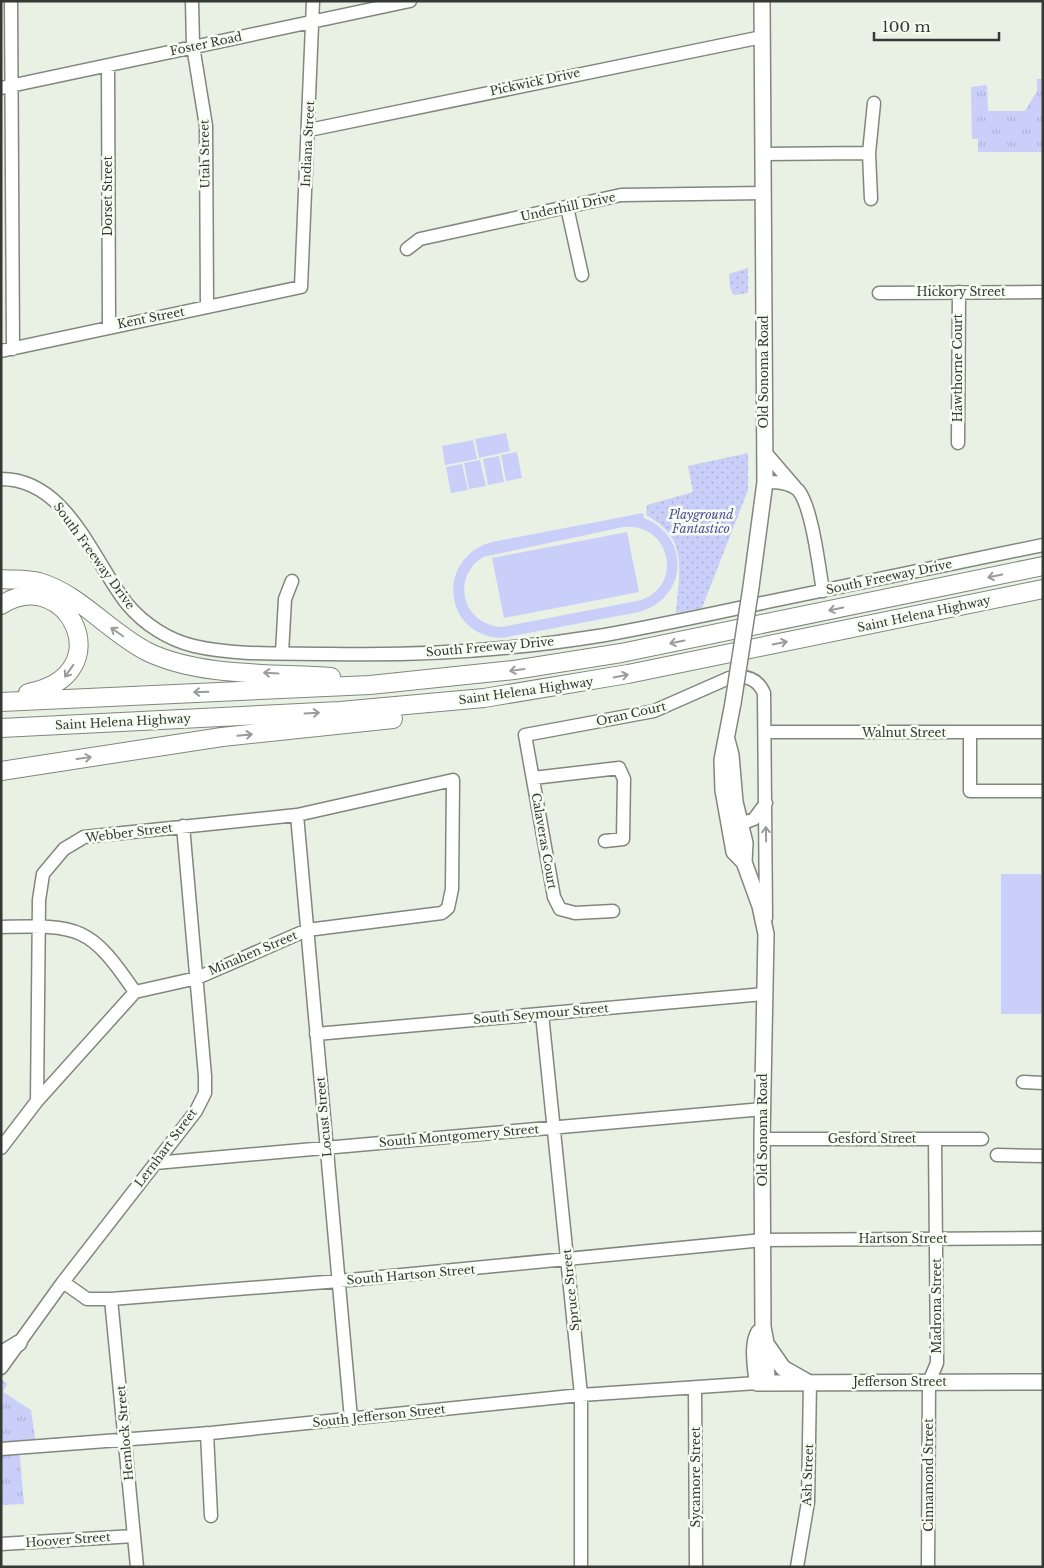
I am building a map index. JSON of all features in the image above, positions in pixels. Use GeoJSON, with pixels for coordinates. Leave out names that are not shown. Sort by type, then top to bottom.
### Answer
{"type":"FeatureCollection","features":[{"type":"Feature","properties":{"kind":"highway","name":"Saint Helena Highway"},"geometry":{"type":"LineString","coordinates":[[1,700],[424,680],[514,670],[621,653],[1043,566]]}},
{"type":"Feature","properties":{"kind":"highway"},"geometry":{"type":"LineString","coordinates":[[1,579],[38,582],[55,588],[128,640],[169,660],[245,672],[424,680]]}},
{"type":"Feature","properties":{"kind":"highway","name":"Saint Helena Highway"},"geometry":{"type":"LineString","coordinates":[[1,728],[376,709],[521,693],[628,674],[1043,589]]}},
{"type":"Feature","properties":{"kind":"highway"},"geometry":{"type":"LineString","coordinates":[[1,606],[21,596],[39,596],[52,601],[61,607],[71,619],[78,645],[73,667],[62,680],[41,690],[1,700]]}},
{"type":"Feature","properties":{"kind":"highway"},"geometry":{"type":"LineString","coordinates":[[1,771],[222,737],[396,718],[480,704],[521,693]]}},
{"type":"Feature","properties":{"kind":"highway"},"geometry":{"type":"LineString","coordinates":[[1,782],[13,775],[46,763]]}},
{"type":"Feature","properties":{"kind":"main road","name":"Old Sonoma Road"},"geometry":{"type":"LineString","coordinates":[[762,1],[765,482],[751,588],[727,740],[722,760],[723,790],[736,827],[734,852],[744,862],[760,906],[766,934],[762,1139],[763,1327],[766,1343],[762,1383]]}},
{"type":"Feature","properties":{"kind":"main road","name":"Old Sonoma Road"},"geometry":{"type":"LineString","coordinates":[[762,1383],[756,1337],[763,1327]]}},
{"type":"Feature","properties":{"kind":"main road"},"geometry":{"type":"LineString","coordinates":[[1,1354],[19,1343]]}},
{"type":"Feature","properties":{"kind":"main road"},"geometry":{"type":"LineString","coordinates":[[766,1343],[777,1362],[784,1369],[800,1379],[810,1382]]}},
{"type":"Feature","properties":{"kind":"main road","name":"Jefferson Street"},"geometry":{"type":"LineString","coordinates":[[762,1383],[1043,1382]]}},
{"type":"Feature","properties":{"kind":"street"},"geometry":{"type":"LineString","coordinates":[[7,350],[7,87],[11,1]]}},
{"type":"Feature","properties":{"kind":"street","name":"Utah Street"},"geometry":{"type":"LineString","coordinates":[[192,1],[193,46],[206,126],[207,307]]}},
{"type":"Feature","properties":{"kind":"street","name":"Indiana Street"},"geometry":{"type":"LineString","coordinates":[[301,287],[313,1]]}},
{"type":"Feature","properties":{"kind":"street","name":"Foster Road"},"geometry":{"type":"LineString","coordinates":[[7,87],[410,1]]}},
{"type":"Feature","properties":{"kind":"street","name":"Pickwick Drive"},"geometry":{"type":"LineString","coordinates":[[309,130],[762,37]]}},
{"type":"Feature","properties":{"kind":"street","name":"Dorset Street"},"geometry":{"type":"LineString","coordinates":[[108,66],[109,327]]}},
{"type":"Feature","properties":{"kind":"street"},"geometry":{"type":"LineString","coordinates":[[871,199],[869,153],[874,103]]}},
{"type":"Feature","properties":{"kind":"street"},"geometry":{"type":"LineString","coordinates":[[763,154],[869,153]]}},
{"type":"Feature","properties":{"kind":"street","name":"Underhill Drive"},"geometry":{"type":"LineString","coordinates":[[407,249],[420,239],[621,195],[764,193]]}},
{"type":"Feature","properties":{"kind":"street"},"geometry":{"type":"LineString","coordinates":[[567,207],[582,275]]}},
{"type":"Feature","properties":{"kind":"street","name":"Kent Street"},"geometry":{"type":"LineString","coordinates":[[7,350],[301,287]]}},
{"type":"Feature","properties":{"kind":"street","name":"Hawthorne Court"},"geometry":{"type":"LineString","coordinates":[[958,443],[959,292]]}},
{"type":"Feature","properties":{"kind":"street","name":"Hickory Street"},"geometry":{"type":"LineString","coordinates":[[879,293],[1043,292]]}},
{"type":"Feature","properties":{"kind":"street"},"geometry":{"type":"LineString","coordinates":[[764,451],[798,491],[808,512],[823,591]]}},
{"type":"Feature","properties":{"kind":"street","name":"South Freeway Drive"},"geometry":{"type":"LineString","coordinates":[[1,479],[26,483],[56,502],[69,517],[128,606],[140,618],[157,630],[178,641],[196,647],[282,653],[411,654],[521,646],[607,635],[1043,545]]}},
{"type":"Feature","properties":{"kind":"street"},"geometry":{"type":"LineString","coordinates":[[765,482],[777,482],[798,491]]}},
{"type":"Feature","properties":{"kind":"street"},"geometry":{"type":"LineString","coordinates":[[282,653],[285,599],[292,581]]}},
{"type":"Feature","properties":{"kind":"street","name":"Oran Court"},"geometry":{"type":"LineString","coordinates":[[533,778],[525,736],[654,711],[734,677],[752,678],[760,684]]}},
{"type":"Feature","properties":{"kind":"street","name":"Old Sonoma Road"},"geometry":{"type":"LineString","coordinates":[[760,684],[764,692],[766,732],[766,934]]}},
{"type":"Feature","properties":{"kind":"street","name":"Walnut Street"},"geometry":{"type":"LineString","coordinates":[[766,732],[1043,732]]}},
{"type":"Feature","properties":{"kind":"street"},"geometry":{"type":"LineString","coordinates":[[970,733],[970,791],[1043,791]]}},
{"type":"Feature","properties":{"kind":"street"},"geometry":{"type":"LineString","coordinates":[[533,778],[619,768],[624,779],[623,839],[605,840]]}},
{"type":"Feature","properties":{"kind":"street","name":"Calaveras Court"},"geometry":{"type":"LineString","coordinates":[[533,778],[554,898],[560,909],[575,913],[613,911]]}},
{"type":"Feature","properties":{"kind":"street","name":"Webber Street"},"geometry":{"type":"LineString","coordinates":[[37,1101],[39,900],[44,874],[64,849],[84,837],[297,815],[453,780]]}},
{"type":"Feature","properties":{"kind":"street","name":"Minahen Street"},"geometry":{"type":"LineString","coordinates":[[135,992],[197,978],[307,930],[442,913],[448,908],[452,889],[453,780]]}},
{"type":"Feature","properties":{"kind":"street"},"geometry":{"type":"LineString","coordinates":[[736,827],[754,819],[766,803]]}},
{"type":"Feature","properties":{"kind":"street","name":"Locust Street"},"geometry":{"type":"LineString","coordinates":[[297,815],[352,1419]]}},
{"type":"Feature","properties":{"kind":"street","name":"Lernhart Street"},"geometry":{"type":"LineString","coordinates":[[1,1368],[64,1282],[196,1110],[204,1093],[197,978],[183,826]]}},
{"type":"Feature","properties":{"kind":"street"},"geometry":{"type":"LineString","coordinates":[[1,927],[39,926],[65,928],[91,938],[114,961],[135,992],[37,1101],[1,1148]]}},
{"type":"Feature","properties":{"kind":"street","name":"South Seymour Street"},"geometry":{"type":"LineString","coordinates":[[316,1034],[765,994]]}},
{"type":"Feature","properties":{"kind":"street","name":"Spruce Street"},"geometry":{"type":"LineString","coordinates":[[542,1014],[581,1395],[581,1567]]}},
{"type":"Feature","properties":{"kind":"street"},"geometry":{"type":"LineString","coordinates":[[1023,1082],[1043,1083]]}},
{"type":"Feature","properties":{"kind":"street","name":"South Montgomery Street"},"geometry":{"type":"LineString","coordinates":[[155,1163],[763,1109]]}},
{"type":"Feature","properties":{"kind":"street","name":"Gesford Street"},"geometry":{"type":"LineString","coordinates":[[762,1139],[982,1139]]}},
{"type":"Feature","properties":{"kind":"street","name":"Madrona Street"},"geometry":{"type":"LineString","coordinates":[[929,1382],[937,1363],[935,1139]]}},
{"type":"Feature","properties":{"kind":"street"},"geometry":{"type":"LineString","coordinates":[[997,1156],[1043,1156]]}},
{"type":"Feature","properties":{"kind":"street","name":"Hartson Street"},"geometry":{"type":"LineString","coordinates":[[763,1240],[1043,1238]]}},
{"type":"Feature","properties":{"kind":"street","name":"South Hartson Street"},"geometry":{"type":"LineString","coordinates":[[64,1282],[87,1300],[111,1299],[339,1281],[763,1240]]}},
{"type":"Feature","properties":{"kind":"street","name":"Hemlock Street"},"geometry":{"type":"LineString","coordinates":[[111,1299],[138,1567]]}},
{"type":"Feature","properties":{"kind":"street","name":"Ash Street"},"geometry":{"type":"LineString","coordinates":[[797,1567],[808,1502],[810,1382]]}},
{"type":"Feature","properties":{"kind":"street","name":"Cinnamond Street"},"geometry":{"type":"LineString","coordinates":[[928,1567],[929,1382]]}},
{"type":"Feature","properties":{"kind":"street","name":"South Jefferson Street"},"geometry":{"type":"LineString","coordinates":[[1,1449],[207,1433],[581,1395],[762,1383]]}},
{"type":"Feature","properties":{"kind":"street","name":"Sycamore Street"},"geometry":{"type":"LineString","coordinates":[[695,1388],[696,1567]]}},
{"type":"Feature","properties":{"kind":"street"},"geometry":{"type":"LineString","coordinates":[[207,1433],[210,1516]]}},
{"type":"Feature","properties":{"kind":"street","name":"Hoover Street"},"geometry":{"type":"LineString","coordinates":[[1,1544],[134,1536]]}},
{"type":"Feature","properties":{"kind":"green space"},"geometry":{"type":"Polygon","coordinates":[[[1037,79],[1043,79],[1043,152],[978,152],[978,139],[972,139],[971,87],[987,85],[988,111],[1025,111],[1037,91],[1037,79]]]}},
{"type":"Feature","properties":{"kind":"green space"},"geometry":{"type":"Polygon","coordinates":[[[748,268],[748,293],[734,295],[730,288],[729,274],[748,268]]]}},
{"type":"Feature","properties":{"kind":"green space"},"geometry":{"type":"Polygon","coordinates":[[[506,433],[510,451],[479,458],[475,439],[506,433]]]}},
{"type":"Feature","properties":{"kind":"green space"},"geometry":{"type":"Polygon","coordinates":[[[473,440],[477,459],[445,465],[442,446],[473,440]]]}},
{"type":"Feature","properties":{"kind":"green space"},"geometry":{"type":"Polygon","coordinates":[[[517,452],[522,478],[506,481],[501,455],[517,452]]]}},
{"type":"Feature","properties":{"kind":"green space","name":"Playground Fantastico"},"geometry":{"type":"Polygon","coordinates":[[[748,453],[748,490],[702,608],[676,613],[679,557],[676,545],[660,524],[646,515],[647,505],[693,492],[688,466],[748,453]]]}},
{"type":"Feature","properties":{"kind":"green space"},"geometry":{"type":"Polygon","coordinates":[[[499,456],[504,482],[488,485],[483,459],[499,456]]]}},
{"type":"Feature","properties":{"kind":"green space"},"geometry":{"type":"Polygon","coordinates":[[[480,460],[486,486],[469,489],[464,463],[480,460]]]}},
{"type":"Feature","properties":{"kind":"green space"},"geometry":{"type":"Polygon","coordinates":[[[462,464],[468,490],[451,493],[446,467],[462,464]]]}},
{"type":"Feature","properties":{"kind":"green space"},"geometry":{"type":"Polygon","coordinates":[[[643,513],[644,518],[659,527],[670,539],[676,552],[678,567],[675,581],[667,594],[655,605],[639,612],[502,638],[482,634],[468,624],[458,611],[453,595],[455,579],[461,563],[474,551],[492,542],[643,513]],[[623,527],[483,557],[473,566],[464,588],[470,610],[478,618],[489,624],[502,627],[637,601],[652,594],[662,584],[667,571],[666,558],[662,545],[653,535],[640,528],[623,527]]]}},
{"type":"Feature","properties":{"kind":"green space"},"geometry":{"type":"Polygon","coordinates":[[[627,532],[639,592],[504,618],[492,558],[627,532]]]}},
{"type":"Feature","properties":{"kind":"green space"},"geometry":{"type":"Polygon","coordinates":[[[1001,874],[1043,874],[1043,1014],[1001,1014],[1001,874]]]}},
{"type":"Feature","properties":{"kind":"green space"},"geometry":{"type":"Polygon","coordinates":[[[1,1379],[7,1384],[3,1392],[31,1410],[36,1445],[19,1447],[24,1504],[1,1505],[1,1379]]]}}]}
